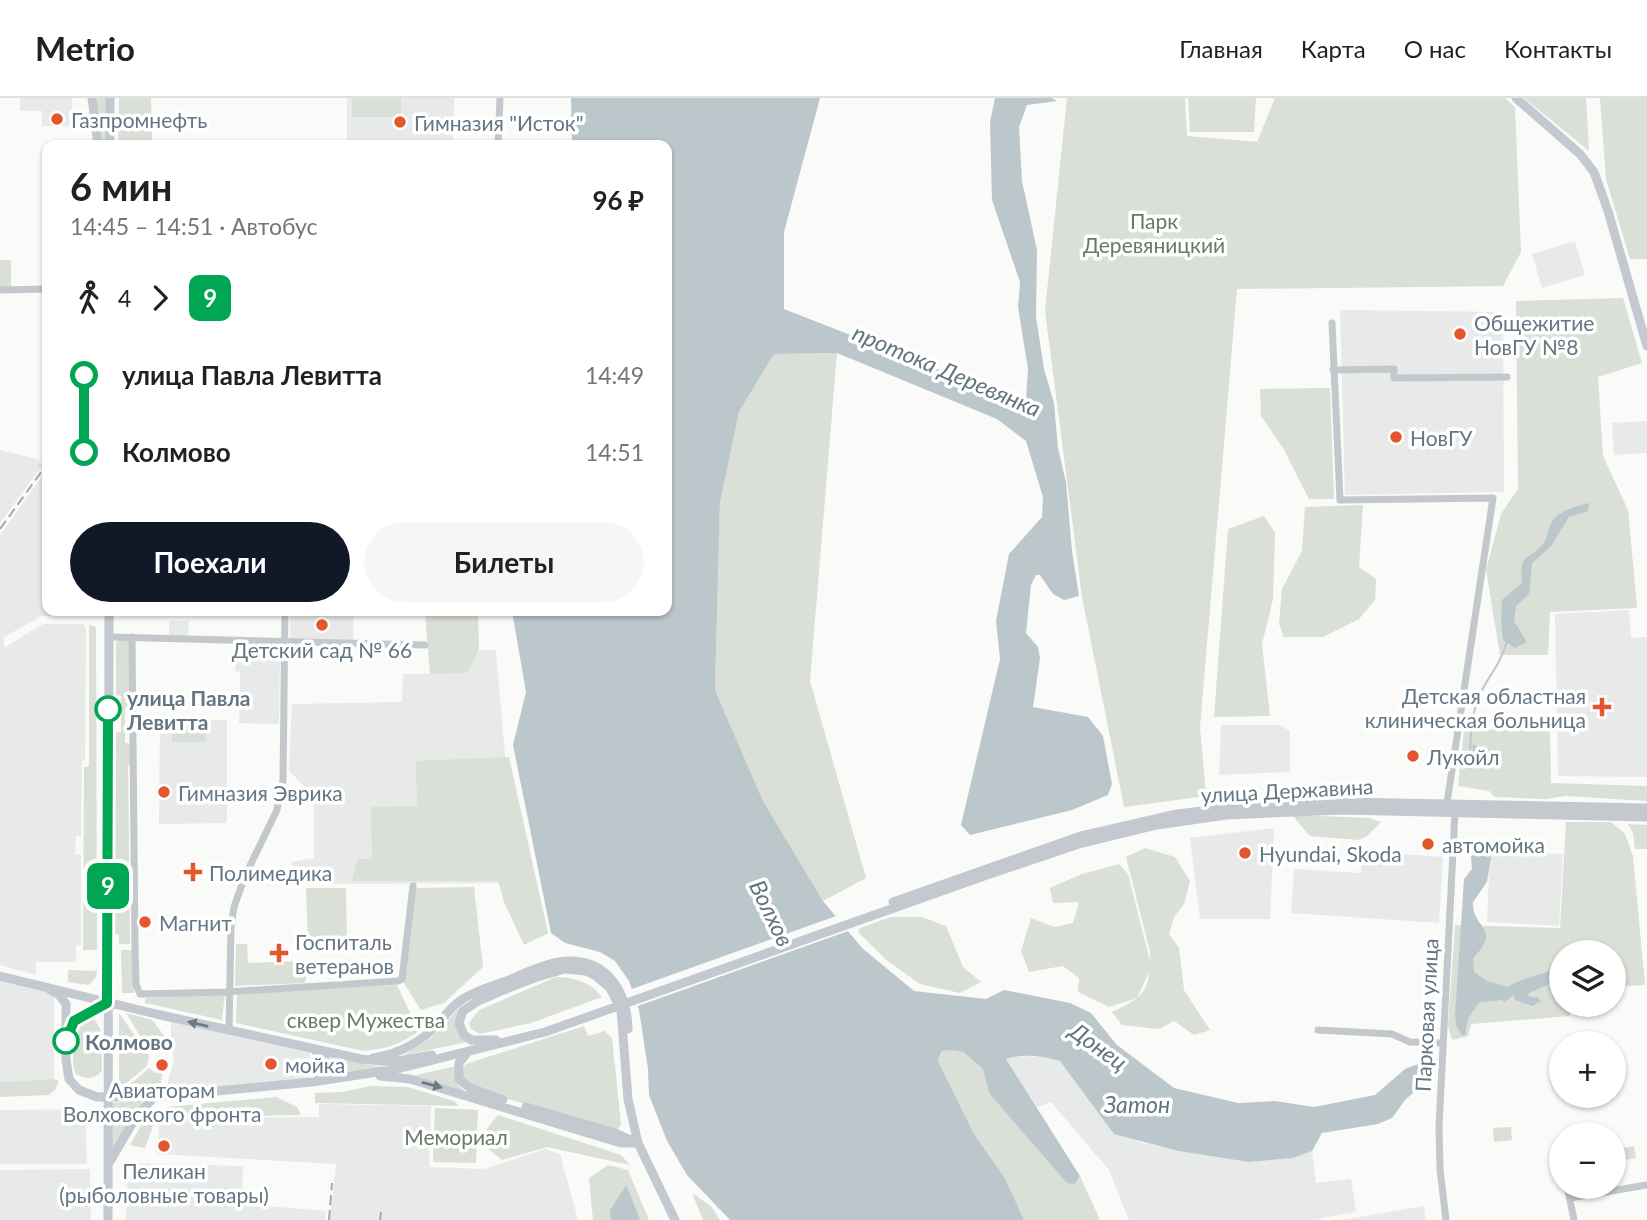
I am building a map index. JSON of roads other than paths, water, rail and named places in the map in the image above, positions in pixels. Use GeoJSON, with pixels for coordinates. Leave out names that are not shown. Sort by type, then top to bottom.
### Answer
{"type":"FeatureCollection","features":[{"type":"Feature","properties":{"kind":"main road"},"geometry":{"type":"LineString","coordinates":[[92,98],[97,140]]}},
{"type":"Feature","properties":{"kind":"main road"},"geometry":{"type":"LineString","coordinates":[[110,98],[110,140]]}},
{"type":"Feature","properties":{"kind":"main road"},"geometry":{"type":"LineString","coordinates":[[1516,98],[1573,146],[1594,172],[1647,346]]}},
{"type":"Feature","properties":{"kind":"main road"},"geometry":{"type":"LineString","coordinates":[[108,1220],[109,616]]}},
{"type":"Feature","properties":{"kind":"main road","name":"улица Державина"},"geometry":{"type":"LineString","coordinates":[[583,1016],[940,888],[1079,844],[1157,825],[1238,814],[1447,803],[1647,808]]}},
{"type":"Feature","properties":{"kind":"main road","name":"улица Державина"},"geometry":{"type":"LineString","coordinates":[[1388,807],[1455,812],[1647,817]]}},
{"type":"Feature","properties":{"kind":"main road"},"geometry":{"type":"LineString","coordinates":[[361,1059],[382,1056],[423,1038],[462,999],[556,962],[578,961],[589,964],[606,973],[626,1005],[633,1111],[638,1143]]}},
{"type":"Feature","properties":{"kind":"main road"},"geometry":{"type":"LineString","coordinates":[[496,1040],[475,1040],[464,1035],[459,1023],[463,1011],[478,1001],[554,971],[578,969],[596,976],[610,988],[621,1010],[628,1099],[638,1143],[675,1220]]}},
{"type":"Feature","properties":{"kind":"main road"},"geometry":{"type":"LineString","coordinates":[[0,976],[229,1031],[361,1059],[392,1062],[496,1040],[583,1016]]}},
{"type":"Feature","properties":{"kind":"main road"},"geometry":{"type":"LineString","coordinates":[[49,989],[59,995],[66,1004],[66,1060],[69,1079],[79,1090],[107,1098],[154,1097],[365,1076],[545,1032],[583,1016]]}},
{"type":"Feature","properties":{"kind":"main road"},"geometry":{"type":"LineString","coordinates":[[66,1037],[74,1021],[107,1003]]}},
{"type":"Feature","properties":{"kind":"main road"},"geometry":{"type":"LineString","coordinates":[[312,1049],[324,1056],[327,1068],[322,1077],[312,1082]]}},
{"type":"Feature","properties":{"kind":"main road"},"geometry":{"type":"LineString","coordinates":[[468,1052],[462,1057],[458,1068],[459,1079],[463,1084],[486,1095],[612,1132],[638,1143]]}},
{"type":"Feature","properties":{"kind":"main road"},"geometry":{"type":"LineString","coordinates":[[365,1076],[410,1079],[621,1143],[638,1143]]}},
{"type":"Feature","properties":{"kind":"main road"},"geometry":{"type":"LineString","coordinates":[[97,1097],[107,1115]]}},
{"type":"Feature","properties":{"kind":"main road"},"geometry":{"type":"LineString","coordinates":[[108,1165],[136,1117],[154,1097]]}},
{"type":"Feature","properties":{"kind":"street"},"geometry":{"type":"LineString","coordinates":[[498,140],[500,98]]}},
{"type":"Feature","properties":{"kind":"street"},"geometry":{"type":"LineString","coordinates":[[0,290],[42,289]]}},
{"type":"Feature","properties":{"kind":"street"},"geometry":{"type":"LineString","coordinates":[[1332,323],[1340,500],[1493,498],[1447,803]]}},
{"type":"Feature","properties":{"kind":"street"},"geometry":{"type":"LineString","coordinates":[[1334,370],[1394,369],[1394,378],[1507,377]]}},
{"type":"Feature","properties":{"kind":"street"},"geometry":{"type":"LineString","coordinates":[[229,1031],[231,926],[234,907],[245,876],[277,810],[283,780],[285,616]]}},
{"type":"Feature","properties":{"kind":"street"},"geometry":{"type":"LineString","coordinates":[[109,637],[425,645]]}},
{"type":"Feature","properties":{"kind":"street"},"geometry":{"type":"LineString","coordinates":[[132,637],[139,994],[144,996],[359,985],[402,979],[413,886]]}},
{"type":"Feature","properties":{"kind":"street","name":"Парковая улица"},"geometry":{"type":"LineString","coordinates":[[1446,1220],[1439,1154],[1442,1043],[1455,812]]}},
{"type":"Feature","properties":{"kind":"street"},"geometry":{"type":"LineString","coordinates":[[1318,1030],[1392,1034],[1410,1042],[1442,1043]]}},
{"type":"Feature","properties":{"kind":"street"},"geometry":{"type":"LineString","coordinates":[[1626,1189],[1647,1185]]}},
{"type":"Feature","properties":{"kind":"street"},"geometry":{"type":"LineString","coordinates":[[1570,1199],[1574,1220]]}},
{"type":"Feature","properties":{"kind":"water"},"geometry":{"type":"Polygon","coordinates":[[[571,98],[820,98],[784,232],[784,309],[1011,398],[1026,399],[1028,369],[1018,307],[1020,282],[992,200],[990,122],[995,98],[1052,98],[1057,101],[1027,105],[1019,127],[1022,181],[1037,250],[1036,317],[1044,369],[1054,403],[1079,596],[1064,600],[1053,594],[1040,575],[1036,575],[1031,585],[1026,633],[1038,647],[1040,658],[1033,707],[1088,717],[1103,736],[1112,784],[1108,795],[1072,810],[970,835],[961,825],[1000,659],[996,621],[1009,554],[1042,517],[1043,497],[1026,441],[997,419],[837,353],[774,354],[739,412],[720,503],[715,690],[763,801],[823,901],[862,948],[914,991],[986,999],[1004,990],[1070,1003],[1091,1013],[1117,1045],[1174,1088],[1238,1103],[1275,1101],[1314,1107],[1375,1095],[1405,1069],[1418,1064],[1425,1067],[1422,1085],[1405,1100],[1392,1118],[1378,1124],[1322,1133],[1312,1151],[1293,1158],[1249,1162],[1178,1151],[1114,1134],[1060,1061],[1033,1056],[1006,1059],[1080,1176],[1075,1184],[1067,1183],[989,1093],[983,1069],[963,1052],[948,1050],[941,1052],[938,1061],[974,1134],[1005,1178],[1024,1220],[730,1220],[687,1175],[667,1141],[649,1095],[639,1010],[629,981],[615,961],[600,952],[565,943],[551,933],[513,745],[526,692],[513,616],[672,616],[672,140],[572,140],[571,98]]]}},
{"type":"Feature","properties":{"kind":"water"},"geometry":{"type":"Polygon","coordinates":[[[1589,503],[1588,511],[1569,517],[1551,546],[1532,563],[1529,594],[1516,606],[1514,621],[1527,642],[1515,648],[1503,640],[1502,600],[1522,583],[1524,561],[1544,543],[1554,519],[1568,510],[1589,503]]]}},
{"type":"Feature","properties":{"kind":"water"},"geometry":{"type":"Polygon","coordinates":[[[1473,744],[1482,750],[1496,753],[1485,757],[1480,765],[1471,766],[1473,744]]]}},
{"type":"Feature","properties":{"kind":"water"},"geometry":{"type":"Polygon","coordinates":[[[1478,854],[1491,857],[1487,882],[1473,902],[1476,918],[1486,934],[1482,948],[1473,958],[1474,972],[1487,981],[1507,987],[1549,970],[1549,984],[1529,993],[1528,996],[1541,1001],[1532,1006],[1515,1000],[1513,995],[1505,1002],[1480,1002],[1470,1016],[1466,1034],[1462,1036],[1455,1016],[1464,879],[1472,869],[1471,856],[1478,854]]]}},
{"type":"Feature","properties":{"kind":"water"},"geometry":{"type":"Polygon","coordinates":[[[625,1187],[640,1220],[611,1220],[610,1210],[625,1187]]]}},
{"type":"Feature","properties":{"kind":"waterway","name":"Донец"},"geometry":{"type":"LineString","coordinates":[[1470,769],[1471,732],[1476,705],[1507,641]]}},
{"type":"Feature","properties":{"kind":"railway"},"geometry":{"type":"LineString","coordinates":[[0,529],[42,471]]}},
{"type":"Feature","properties":{"kind":"railway"},"geometry":{"type":"LineString","coordinates":[[329,1220],[332,1183]]}},
{"type":"Feature","properties":{"kind":"railway"},"geometry":{"type":"LineString","coordinates":[[380,1220],[381,1212]]}},
{"type":"Feature","properties":{"kind":"place","name":"Газпромнефть"},"geometry":{"type":"Point","coordinates":[57,119]}},
{"type":"Feature","properties":{"kind":"place","name":"Гимназия \"Исток\""},"geometry":{"type":"Point","coordinates":[400,122]}},
{"type":"Feature","properties":{"kind":"place","name":"Общежитие НовГУ №8"},"geometry":{"type":"Point","coordinates":[1460,334]}},
{"type":"Feature","properties":{"kind":"place","name":"НовГУ"},"geometry":{"type":"Point","coordinates":[1396,437]}},
{"type":"Feature","properties":{"kind":"place","name":"Детский сад № 66"},"geometry":{"type":"Point","coordinates":[322,625]}},
{"type":"Feature","properties":{"kind":"place","name":"Детская областная клиническая больница"},"geometry":{"type":"Point","coordinates":[1602,707]}},
{"type":"Feature","properties":{"kind":"place","name":"улица Павла Левитта"},"geometry":{"type":"Point","coordinates":[108,709]}},
{"type":"Feature","properties":{"kind":"place","name":"Лукойл"},"geometry":{"type":"Point","coordinates":[1413,756]}},
{"type":"Feature","properties":{"kind":"place","name":"Гимназия Эврика"},"geometry":{"type":"Point","coordinates":[164,792]}},
{"type":"Feature","properties":{"kind":"place","name":"автомойка"},"geometry":{"type":"Point","coordinates":[1428,844]}},
{"type":"Feature","properties":{"kind":"place","name":"Hyundai, Skoda"},"geometry":{"type":"Point","coordinates":[1245,853]}},
{"type":"Feature","properties":{"kind":"place","name":"Полимедика"},"geometry":{"type":"Point","coordinates":[193,872]}},
{"type":"Feature","properties":{"kind":"place","name":"Магнит"},"geometry":{"type":"Point","coordinates":[145,922]}},
{"type":"Feature","properties":{"kind":"place","name":"Госпиталь ветеранов"},"geometry":{"type":"Point","coordinates":[279,953]}},
{"type":"Feature","properties":{"kind":"place","name":"Колмово"},"geometry":{"type":"Point","coordinates":[66,1041]}},
{"type":"Feature","properties":{"kind":"place","name":"мойка"},"geometry":{"type":"Point","coordinates":[271,1064]}},
{"type":"Feature","properties":{"kind":"place","name":"Авиаторам Волховского фронта"},"geometry":{"type":"Point","coordinates":[162,1065]}},
{"type":"Feature","properties":{"kind":"place","name":"Пеликан (рыболовные товары)"},"geometry":{"type":"Point","coordinates":[164,1146]}},
{"type":"Feature","properties":{"kind":"park label","name":"Парк Деревяницкий"},"geometry":{"type":"Point","coordinates":[1154,232]}},
{"type":"Feature","properties":{"kind":"park label","name":"сквер Мужества"},"geometry":{"type":"Point","coordinates":[366,1019]}},
{"type":"Feature","properties":{"kind":"park label","name":"Мемориал"},"geometry":{"type":"Point","coordinates":[456,1136]}},
{"type":"Feature","properties":{"kind":"water label","name":"протока Деревянка"},"geometry":{"type":"Point","coordinates":[947,370]}},
{"type":"Feature","properties":{"kind":"water label","name":"Волхов"},"geometry":{"type":"Point","coordinates":[772,913]}},
{"type":"Feature","properties":{"kind":"water label","name":"Затон"},"geometry":{"type":"Point","coordinates":[1137,1104]}}]}
